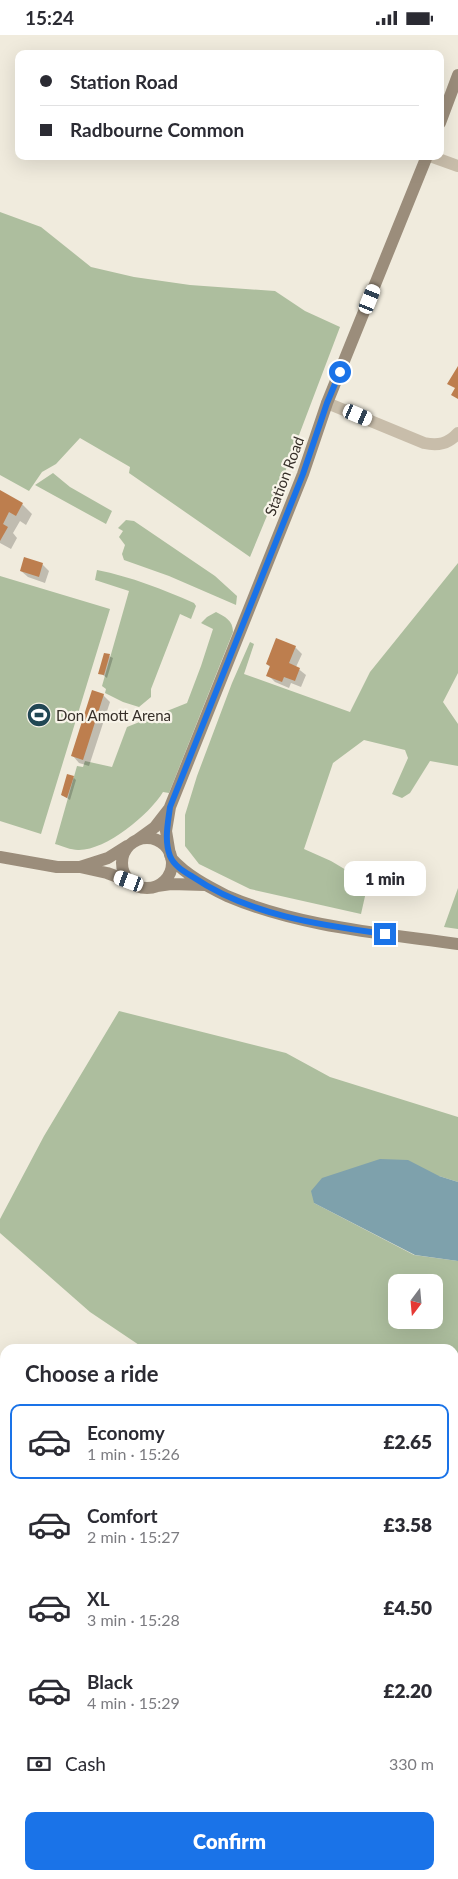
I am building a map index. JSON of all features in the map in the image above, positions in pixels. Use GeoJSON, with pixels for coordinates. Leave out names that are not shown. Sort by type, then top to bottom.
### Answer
{"type":"FeatureCollection","features":[{"type":"Feature","properties":{"kind":"main road"},"geometry":{"type":"LineString","coordinates":[[444,112],[458,75]]}},
{"type":"Feature","properties":{"kind":"main road","name":"Station Road"},"geometry":{"type":"LineString","coordinates":[[170,857],[166,831],[170,807],[303,474],[327,403],[427,160]]}},
{"type":"Feature","properties":{"kind":"main road","name":"Station Road"},"geometry":{"type":"LineString","coordinates":[[80,867],[108,858],[133,843],[155,827],[170,807]]}},
{"type":"Feature","properties":{"kind":"main road"},"geometry":{"type":"LineString","coordinates":[[129,881],[124,875],[122,859],[125,851],[133,843],[144,839],[152,839],[166,848],[170,857],[179,868],[205,885],[242,902],[293,918],[334,927],[458,944]]}},
{"type":"Feature","properties":{"kind":"main road"},"geometry":{"type":"LineString","coordinates":[[0,857],[57,867],[80,867],[107,873],[142,888],[171,884],[205,885]]}},
{"type":"Feature","properties":{"kind":"main road"},"geometry":{"type":"LineString","coordinates":[[155,887],[170,872],[170,857]]}},
{"type":"Feature","properties":{"kind":"street"},"geometry":{"type":"LineString","coordinates":[[441,160],[458,166]]}},
{"type":"Feature","properties":{"kind":"street"},"geometry":{"type":"LineString","coordinates":[[327,403],[424,443],[438,445],[451,441],[458,433]]}},
{"type":"Feature","properties":{"kind":"green space"},"geometry":{"type":"Polygon","coordinates":[[[0,212],[41,227],[91,267],[134,277],[190,285],[275,291],[305,311],[340,327],[285,472],[250,557],[129,473],[130,467],[80,438],[56,464],[42,472],[29,491],[0,475],[0,212]]]}},
{"type":"Feature","properties":{"kind":"green space"},"geometry":{"type":"Polygon","coordinates":[[[53,473],[70,487],[112,511],[106,524],[35,485],[53,473]]]}},
{"type":"Feature","properties":{"kind":"green space"},"geometry":{"type":"Polygon","coordinates":[[[126,520],[134,521],[215,576],[237,596],[236,605],[169,576],[124,560],[122,554],[125,545],[119,537],[123,531],[118,528],[126,520]]]}},
{"type":"Feature","properties":{"kind":"green space"},"geometry":{"type":"Polygon","coordinates":[[[458,563],[458,673],[443,702],[458,724],[458,766],[430,761],[410,793],[402,798],[392,794],[408,758],[405,750],[364,740],[333,763],[304,849],[331,861],[368,883],[361,914],[250,889],[199,864],[185,846],[185,815],[197,776],[232,683],[250,642],[254,644],[244,674],[350,712],[370,672],[458,563]]]}},
{"type":"Feature","properties":{"kind":"green space"},"geometry":{"type":"Polygon","coordinates":[[[97,570],[147,584],[194,603],[196,606],[191,619],[180,614],[151,689],[151,697],[139,707],[105,693],[106,689],[102,686],[129,591],[95,580],[97,570]]]}},
{"type":"Feature","properties":{"kind":"green space","name":"Don Amott Arena"},"geometry":{"type":"Polygon","coordinates":[[[0,576],[110,609],[41,834],[0,821],[0,576]]]}},
{"type":"Feature","properties":{"kind":"green space"},"geometry":{"type":"Polygon","coordinates":[[[216,612],[230,622],[233,632],[169,793],[163,792],[148,811],[137,821],[101,845],[78,850],[55,844],[77,766],[83,767],[85,761],[112,767],[127,727],[187,703],[213,629],[201,623],[216,612]]]}},
{"type":"Feature","properties":{"kind":"green space"},"geometry":{"type":"Polygon","coordinates":[[[458,888],[458,929],[444,927],[458,888]]]}},
{"type":"Feature","properties":{"kind":"green space"},"geometry":{"type":"Polygon","coordinates":[[[119,1011],[286,1053],[330,1077],[458,1117],[458,1182],[439,1176],[314,1203],[414,1255],[458,1261],[458,1344],[138,1344],[90,1312],[0,1233],[0,1219],[44,1136],[119,1011]]]}},
{"type":"Feature","properties":{"kind":"water"},"geometry":{"type":"Polygon","coordinates":[[[380,1159],[408,1160],[439,1176],[458,1182],[458,1261],[415,1255],[314,1203],[311,1191],[322,1178],[380,1159]]]}},
{"type":"Feature","properties":{"kind":"building"},"geometry":{"type":"Polygon","coordinates":[[[458,366],[458,399],[451,395],[455,388],[447,384],[458,366]]]}},
{"type":"Feature","properties":{"kind":"building"},"geometry":{"type":"Polygon","coordinates":[[[0,490],[23,503],[16,516],[9,512],[3,524],[8,527],[0,541],[0,490]]]}},
{"type":"Feature","properties":{"kind":"building"},"geometry":{"type":"Polygon","coordinates":[[[24,557],[43,563],[39,577],[20,571],[24,557]]]}},
{"type":"Feature","properties":{"kind":"building"},"geometry":{"type":"Polygon","coordinates":[[[276,638],[296,646],[289,663],[300,668],[295,681],[284,677],[282,682],[266,676],[270,666],[266,664],[276,638]]]}},
{"type":"Feature","properties":{"kind":"building"},"geometry":{"type":"Polygon","coordinates":[[[104,653],[110,654],[104,675],[98,674],[104,653]]]}},
{"type":"Feature","properties":{"kind":"building"},"geometry":{"type":"Polygon","coordinates":[[[92,690],[104,694],[83,760],[71,756],[92,690]]]}},
{"type":"Feature","properties":{"kind":"building"},"geometry":{"type":"Polygon","coordinates":[[[67,774],[74,776],[67,798],[61,795],[67,774]]]}},
{"type":"Feature","properties":{"kind":"place","name":"Don Amott Arena"},"geometry":{"type":"Point","coordinates":[39,715]}},
{"type":"Feature","properties":{"kind":"route"},"geometry":{"type":"LineString","coordinates":[[340,372],[327,403],[303,474],[170,807],[166,831],[171,858],[179,868],[220,893],[266,911],[293,918],[334,927],[385,934]]}}]}
